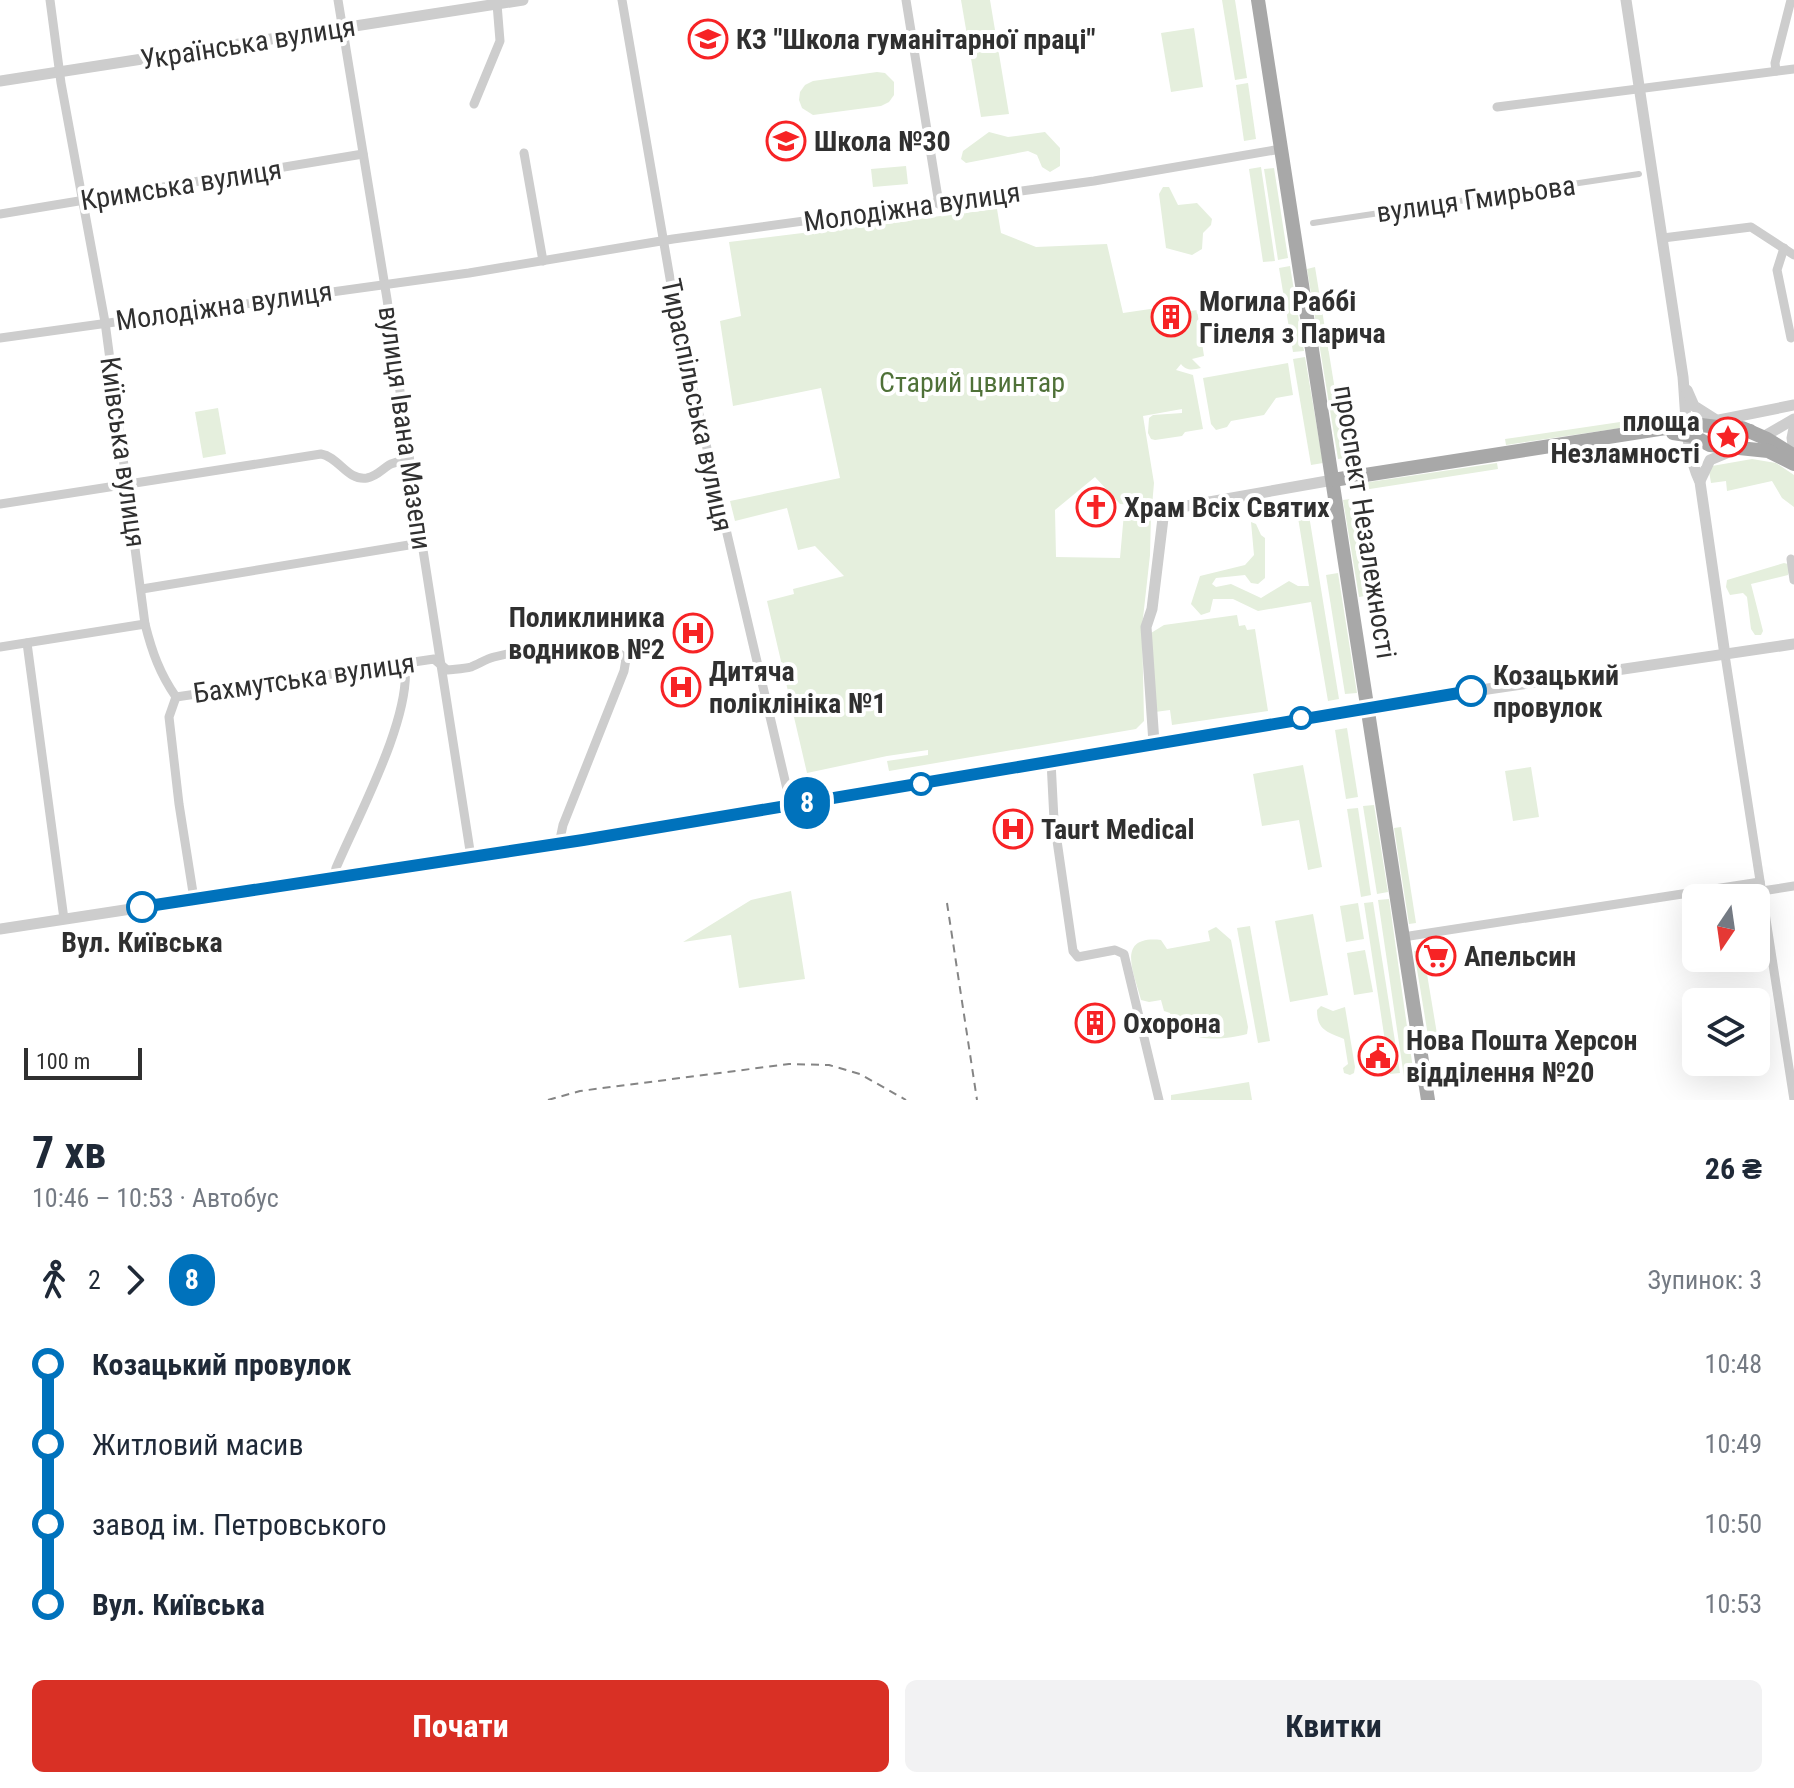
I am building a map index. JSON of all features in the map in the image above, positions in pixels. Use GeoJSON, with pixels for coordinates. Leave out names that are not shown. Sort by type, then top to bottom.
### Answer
{"type":"FeatureCollection","features":[{"type":"Feature","properties":{"kind":"main road","name":"проспект Незалежності"},"geometry":{"type":"LineString","coordinates":[[1258,0],[1428,1100]]}},
{"type":"Feature","properties":{"kind":"main road"},"geometry":{"type":"LineString","coordinates":[[1687,429],[1710,445],[1752,440],[1794,464]]}},
{"type":"Feature","properties":{"kind":"main road"},"geometry":{"type":"LineString","coordinates":[[1333,480],[1687,429],[1752,440],[1794,454]]}},
{"type":"Feature","properties":{"kind":"street","name":"Київська вулиця"},"geometry":{"type":"LineString","coordinates":[[50,0],[59,73],[105,322],[145,624],[153,657],[176,697]]}},
{"type":"Feature","properties":{"kind":"street","name":"вулиця Івана Мазепи"},"geometry":{"type":"LineString","coordinates":[[338,0],[385,285],[421,543],[471,857]]}},
{"type":"Feature","properties":{"kind":"street","name":"Українська вулиця"},"geometry":{"type":"LineString","coordinates":[[0,81],[523,0]]}},
{"type":"Feature","properties":{"kind":"street","name":"Тираспільська вулиця"},"geometry":{"type":"LineString","coordinates":[[622,0],[662,241],[695,406],[791,806]]}},
{"type":"Feature","properties":{"kind":"street"},"geometry":{"type":"LineString","coordinates":[[906,0],[939,204]]}},
{"type":"Feature","properties":{"kind":"street"},"geometry":{"type":"LineString","coordinates":[[1626,0],[1687,397],[1687,429],[1700,482],[1761,884]]}},
{"type":"Feature","properties":{"kind":"street"},"geometry":{"type":"LineString","coordinates":[[1776,71],[1775,63],[1791,0]]}},
{"type":"Feature","properties":{"kind":"street"},"geometry":{"type":"LineString","coordinates":[[474,104],[500,41],[497,4]]}},
{"type":"Feature","properties":{"kind":"street"},"geometry":{"type":"LineString","coordinates":[[1497,107],[1794,69]]}},
{"type":"Feature","properties":{"kind":"street","name":"Молодіжна вулиця"},"geometry":{"type":"LineString","coordinates":[[0,338],[385,285],[662,241],[939,204],[1281,149]]}},
{"type":"Feature","properties":{"kind":"street"},"geometry":{"type":"LineString","coordinates":[[524,153],[543,261]]}},
{"type":"Feature","properties":{"kind":"street","name":"Кримська вулиця"},"geometry":{"type":"LineString","coordinates":[[0,214],[363,154]]}},
{"type":"Feature","properties":{"kind":"street","name":"вулиця Гмирьова"},"geometry":{"type":"LineString","coordinates":[[1313,223],[1639,174]]}},
{"type":"Feature","properties":{"kind":"street"},"geometry":{"type":"LineString","coordinates":[[1663,238],[1751,227],[1794,255]]}},
{"type":"Feature","properties":{"kind":"street"},"geometry":{"type":"LineString","coordinates":[[1784,248],[1777,270],[1791,338]]}},
{"type":"Feature","properties":{"kind":"street"},"geometry":{"type":"LineString","coordinates":[[1687,397],[1700,411],[1687,429]]}},
{"type":"Feature","properties":{"kind":"street"},"geometry":{"type":"LineString","coordinates":[[1687,397],[1687,429]]}},
{"type":"Feature","properties":{"kind":"street"},"geometry":{"type":"LineString","coordinates":[[1687,429],[1794,405]]}},
{"type":"Feature","properties":{"kind":"street"},"geometry":{"type":"LineString","coordinates":[[1700,482],[1710,460],[1794,419]]}},
{"type":"Feature","properties":{"kind":"street"},"geometry":{"type":"LineString","coordinates":[[1794,428],[1794,454]]}},
{"type":"Feature","properties":{"kind":"street"},"geometry":{"type":"LineString","coordinates":[[0,504],[321,454],[328,455],[353,476],[369,478],[388,465],[409,459]]}},
{"type":"Feature","properties":{"kind":"street"},"geometry":{"type":"LineString","coordinates":[[1154,743],[1146,627],[1152,609],[1164,510],[1333,480]]}},
{"type":"Feature","properties":{"kind":"street"},"geometry":{"type":"LineString","coordinates":[[142,589],[421,543]]}},
{"type":"Feature","properties":{"kind":"street"},"geometry":{"type":"LineString","coordinates":[[1791,559],[1794,580]]}},
{"type":"Feature","properties":{"kind":"street"},"geometry":{"type":"LineString","coordinates":[[0,647],[145,624]]}},
{"type":"Feature","properties":{"kind":"street"},"geometry":{"type":"LineString","coordinates":[[27,643],[64,919]]}},
{"type":"Feature","properties":{"kind":"street"},"geometry":{"type":"LineString","coordinates":[[0,929],[559,844],[1367,708],[1794,644]]}},
{"type":"Feature","properties":{"kind":"street","name":"Бахмутська вулиця"},"geometry":{"type":"LineString","coordinates":[[176,697],[434,659],[447,670],[469,668],[491,657],[570,645],[600,646],[616,651],[626,659],[624,671],[563,825],[559,844]]}},
{"type":"Feature","properties":{"kind":"street"},"geometry":{"type":"LineString","coordinates":[[334,878],[396,724],[406,676],[405,665]]}},
{"type":"Feature","properties":{"kind":"street"},"geometry":{"type":"LineString","coordinates":[[176,697],[169,717],[194,899]]}},
{"type":"Feature","properties":{"kind":"street"},"geometry":{"type":"LineString","coordinates":[[1051,761],[1055,830],[1073,951],[1078,957],[1115,950],[1124,954],[1159,1100]]}},
{"type":"Feature","properties":{"kind":"street"},"geometry":{"type":"LineString","coordinates":[[1770,887],[1794,886]]}},
{"type":"Feature","properties":{"kind":"street"},"geometry":{"type":"LineString","coordinates":[[1403,937],[1682,898]]}},
{"type":"Feature","properties":{"kind":"street"},"geometry":{"type":"LineString","coordinates":[[1770,945],[1794,1100]]}},
{"type":"Feature","properties":{"kind":"green space"},"geometry":{"type":"Polygon","coordinates":[[[961,0],[990,0],[1009,114],[981,117],[961,0]]]}},
{"type":"Feature","properties":{"kind":"green space"},"geometry":{"type":"Polygon","coordinates":[[[1222,0],[1235,0],[1247,78],[1235,80],[1222,0]]]}},
{"type":"Feature","properties":{"kind":"green space"},"geometry":{"type":"Polygon","coordinates":[[[1194,28],[1203,87],[1171,92],[1161,33],[1194,28]]]}},
{"type":"Feature","properties":{"kind":"green space"},"geometry":{"type":"Polygon","coordinates":[[[885,73],[894,82],[894,95],[881,106],[813,115],[802,108],[800,92],[813,81],[885,73]]]}},
{"type":"Feature","properties":{"kind":"green space"},"geometry":{"type":"Polygon","coordinates":[[[1248,83],[1256,139],[1244,141],[1236,85],[1248,83]]]}},
{"type":"Feature","properties":{"kind":"green space"},"geometry":{"type":"Polygon","coordinates":[[[989,132],[1008,137],[1045,132],[1060,148],[1060,166],[1050,172],[1042,167],[1037,155],[1028,151],[966,163],[961,159],[963,151],[989,132]]]}},
{"type":"Feature","properties":{"kind":"green space"},"geometry":{"type":"Polygon","coordinates":[[[906,166],[908,184],[873,187],[871,169],[906,166]]]}},
{"type":"Feature","properties":{"kind":"green space"},"geometry":{"type":"Polygon","coordinates":[[[1261,167],[1275,261],[1263,262],[1249,169],[1261,167]]]}},
{"type":"Feature","properties":{"kind":"green space"},"geometry":{"type":"Polygon","coordinates":[[[1274,168],[1288,258],[1278,260],[1264,169],[1274,168]]]}},
{"type":"Feature","properties":{"kind":"green space"},"geometry":{"type":"Polygon","coordinates":[[[1163,187],[1169,187],[1178,205],[1197,203],[1212,219],[1211,225],[1203,233],[1202,249],[1192,255],[1166,248],[1159,194],[1163,187]]]}},
{"type":"Feature","properties":{"kind":"green space","name":"Старий цвинтар"},"geometry":{"type":"Polygon","coordinates":[[[997,209],[1001,233],[1036,247],[1107,244],[1123,313],[1164,307],[1167,324],[1178,323],[1177,313],[1197,310],[1204,356],[1192,359],[1201,368],[1185,368],[1181,364],[1176,370],[1193,375],[1203,429],[1155,440],[1148,433],[1149,418],[1182,413],[1182,409],[1143,416],[1154,483],[1152,506],[1120,504],[1095,477],[1055,510],[1056,557],[1120,558],[1124,513],[1151,515],[1142,627],[1144,721],[1136,729],[889,771],[887,761],[928,755],[928,750],[807,773],[767,601],[794,594],[793,589],[844,576],[815,546],[798,550],[787,508],[735,521],[730,501],[840,478],[821,388],[733,406],[720,321],[741,316],[729,242],[997,209]]]}},
{"type":"Feature","properties":{"kind":"green space"},"geometry":{"type":"Polygon","coordinates":[[[1290,266],[1304,351],[1293,352],[1279,268],[1290,266]]]}},
{"type":"Feature","properties":{"kind":"green space"},"geometry":{"type":"Polygon","coordinates":[[[1315,267],[1346,458],[1338,459],[1307,269],[1315,267]]]}},
{"type":"Feature","properties":{"kind":"green space"},"geometry":{"type":"Polygon","coordinates":[[[1305,357],[1323,463],[1311,465],[1293,359],[1305,357]]]}},
{"type":"Feature","properties":{"kind":"green space"},"geometry":{"type":"Polygon","coordinates":[[[1288,363],[1293,395],[1276,398],[1264,415],[1231,421],[1227,427],[1216,430],[1211,424],[1203,378],[1288,363]]]}},
{"type":"Feature","properties":{"kind":"green space"},"geometry":{"type":"Polygon","coordinates":[[[218,408],[226,454],[203,458],[195,412],[218,408]]]}},
{"type":"Feature","properties":{"kind":"green space"},"geometry":{"type":"Polygon","coordinates":[[[1647,418],[1648,424],[1506,445],[1505,439],[1647,418]]]}},
{"type":"Feature","properties":{"kind":"green space"},"geometry":{"type":"Polygon","coordinates":[[[1752,459],[1776,463],[1794,475],[1794,507],[1782,498],[1772,481],[1727,491],[1726,481],[1711,483],[1709,471],[1712,466],[1752,459]]]}},
{"type":"Feature","properties":{"kind":"green space"},"geometry":{"type":"Polygon","coordinates":[[[1497,463],[1498,469],[1357,491],[1356,484],[1497,463]]]}},
{"type":"Feature","properties":{"kind":"green space"},"geometry":{"type":"Polygon","coordinates":[[[1350,499],[1365,596],[1359,597],[1343,500],[1350,499]]]}},
{"type":"Feature","properties":{"kind":"green space"},"geometry":{"type":"Polygon","coordinates":[[[1307,503],[1339,699],[1328,701],[1311,602],[1258,611],[1233,599],[1213,599],[1210,612],[1201,615],[1191,604],[1200,576],[1245,565],[1254,555],[1251,522],[1256,524],[1265,538],[1265,578],[1258,584],[1251,583],[1245,575],[1216,578],[1212,584],[1216,587],[1231,584],[1261,598],[1289,581],[1298,586],[1309,586],[1296,505],[1307,503]]]}},
{"type":"Feature","properties":{"kind":"green space"},"geometry":{"type":"Polygon","coordinates":[[[1784,563],[1790,569],[1788,575],[1751,584],[1763,631],[1761,635],[1755,635],[1751,629],[1747,597],[1743,593],[1730,595],[1727,580],[1784,563]]]}},
{"type":"Feature","properties":{"kind":"green space"},"geometry":{"type":"Polygon","coordinates":[[[1338,573],[1357,693],[1345,694],[1326,575],[1338,573]]]}},
{"type":"Feature","properties":{"kind":"green space"},"geometry":{"type":"Polygon","coordinates":[[[1237,615],[1239,626],[1245,625],[1247,630],[1255,629],[1268,711],[1172,725],[1170,710],[1155,712],[1151,633],[1164,625],[1237,615]]]}},
{"type":"Feature","properties":{"kind":"green space"},"geometry":{"type":"Polygon","coordinates":[[[1347,728],[1358,797],[1346,799],[1335,730],[1347,728]]]}},
{"type":"Feature","properties":{"kind":"green space"},"geometry":{"type":"Polygon","coordinates":[[[1303,765],[1322,867],[1308,870],[1299,820],[1262,826],[1253,774],[1303,765]]]}},
{"type":"Feature","properties":{"kind":"green space"},"geometry":{"type":"Polygon","coordinates":[[[1531,767],[1539,817],[1513,821],[1505,771],[1531,767]]]}},
{"type":"Feature","properties":{"kind":"green space"},"geometry":{"type":"Polygon","coordinates":[[[1374,805],[1388,892],[1377,894],[1363,806],[1374,805]]]}},
{"type":"Feature","properties":{"kind":"green space"},"geometry":{"type":"Polygon","coordinates":[[[1358,808],[1371,895],[1361,897],[1347,809],[1358,808]]]}},
{"type":"Feature","properties":{"kind":"green space"},"geometry":{"type":"Polygon","coordinates":[[[1401,827],[1416,923],[1409,924],[1394,828],[1401,827]]]}},
{"type":"Feature","properties":{"kind":"green space"},"geometry":{"type":"Polygon","coordinates":[[[791,891],[805,979],[739,988],[731,935],[683,942],[751,900],[791,891]]]}},
{"type":"Feature","properties":{"kind":"green space"},"geometry":{"type":"Polygon","coordinates":[[[1389,899],[1414,1076],[1404,1077],[1378,900],[1389,899]]]}},
{"type":"Feature","properties":{"kind":"green space"},"geometry":{"type":"Polygon","coordinates":[[[1373,902],[1400,1073],[1390,1074],[1364,903],[1373,902]]]}},
{"type":"Feature","properties":{"kind":"green space"},"geometry":{"type":"Polygon","coordinates":[[[1358,903],[1364,939],[1346,942],[1340,906],[1358,903]]]}},
{"type":"Feature","properties":{"kind":"green space"},"geometry":{"type":"Polygon","coordinates":[[[1313,914],[1328,995],[1290,1002],[1275,921],[1313,914]]]}},
{"type":"Feature","properties":{"kind":"green space"},"geometry":{"type":"Polygon","coordinates":[[[1250,926],[1270,1041],[1258,1043],[1237,928],[1250,926]]]}},
{"type":"Feature","properties":{"kind":"green space"},"geometry":{"type":"Polygon","coordinates":[[[1216,927],[1231,940],[1248,1027],[1247,1034],[1214,1039],[1182,1030],[1170,1013],[1164,1011],[1161,1000],[1141,1000],[1131,958],[1137,943],[1161,940],[1167,949],[1210,941],[1208,931],[1216,927]]]}},
{"type":"Feature","properties":{"kind":"green space"},"geometry":{"type":"Polygon","coordinates":[[[1365,950],[1373,992],[1354,995],[1347,953],[1365,950]]]}},
{"type":"Feature","properties":{"kind":"green space"},"geometry":{"type":"Polygon","coordinates":[[[1423,950],[1439,1046],[1430,1048],[1414,951],[1423,950]]]}},
{"type":"Feature","properties":{"kind":"green space"},"geometry":{"type":"Polygon","coordinates":[[[1321,1006],[1333,1011],[1345,1007],[1355,1067],[1350,1075],[1344,1073],[1343,1068],[1348,1064],[1344,1039],[1321,1026],[1317,1010],[1321,1006]]]}},
{"type":"Feature","properties":{"kind":"green space"},"geometry":{"type":"Polygon","coordinates":[[[1249,1082],[1252,1100],[1171,1100],[1171,1095],[1249,1082]]]}},
{"type":"Feature","properties":{"kind":"railway"},"geometry":{"type":"LineString","coordinates":[[947,903],[977,1100]]}},
{"type":"Feature","properties":{"kind":"railway"},"geometry":{"type":"LineString","coordinates":[[548,1100],[580,1091],[789,1064],[829,1065],[860,1074],[906,1100]]}},
{"type":"Feature","properties":{"kind":"bus line","name":"8"},"geometry":{"type":"LineString","coordinates":[[142,907],[857,796],[1216,732],[1471,691]]}},
{"type":"Feature","properties":{"kind":"place","name":"КЗ \"Школа гуманітарної праці\""},"geometry":{"type":"Point","coordinates":[708,39]}},
{"type":"Feature","properties":{"kind":"place","name":"Школа №30"},"geometry":{"type":"Point","coordinates":[786,141]}},
{"type":"Feature","properties":{"kind":"place","name":"Могила Раббі Гілеля з Парича"},"geometry":{"type":"Point","coordinates":[1171,317]}},
{"type":"Feature","properties":{"kind":"place","name":"площа Незламності"},"geometry":{"type":"Point","coordinates":[1728,437]}},
{"type":"Feature","properties":{"kind":"place","name":"Храм Всіх Святих"},"geometry":{"type":"Point","coordinates":[1096,507]}},
{"type":"Feature","properties":{"kind":"place","name":"Поликлиника водников №2"},"geometry":{"type":"Point","coordinates":[693,633]}},
{"type":"Feature","properties":{"kind":"place","name":"Дитяча поліклініка №1"},"geometry":{"type":"Point","coordinates":[681,687]}},
{"type":"Feature","properties":{"kind":"place","name":"Козацький провулок"},"geometry":{"type":"Point","coordinates":[1471,691]}},
{"type":"Feature","properties":{"kind":"place","name":"Taurt Medical"},"geometry":{"type":"Point","coordinates":[1013,829]}},
{"type":"Feature","properties":{"kind":"place","name":"Вул. Київська"},"geometry":{"type":"Point","coordinates":[142,907]}},
{"type":"Feature","properties":{"kind":"place","name":"Апельсин"},"geometry":{"type":"Point","coordinates":[1436,956]}},
{"type":"Feature","properties":{"kind":"place","name":"Охорона"},"geometry":{"type":"Point","coordinates":[1095,1023]}},
{"type":"Feature","properties":{"kind":"place","name":"Нова Пошта Херсон відділення №20"},"geometry":{"type":"Point","coordinates":[1378,1056]}}]}
